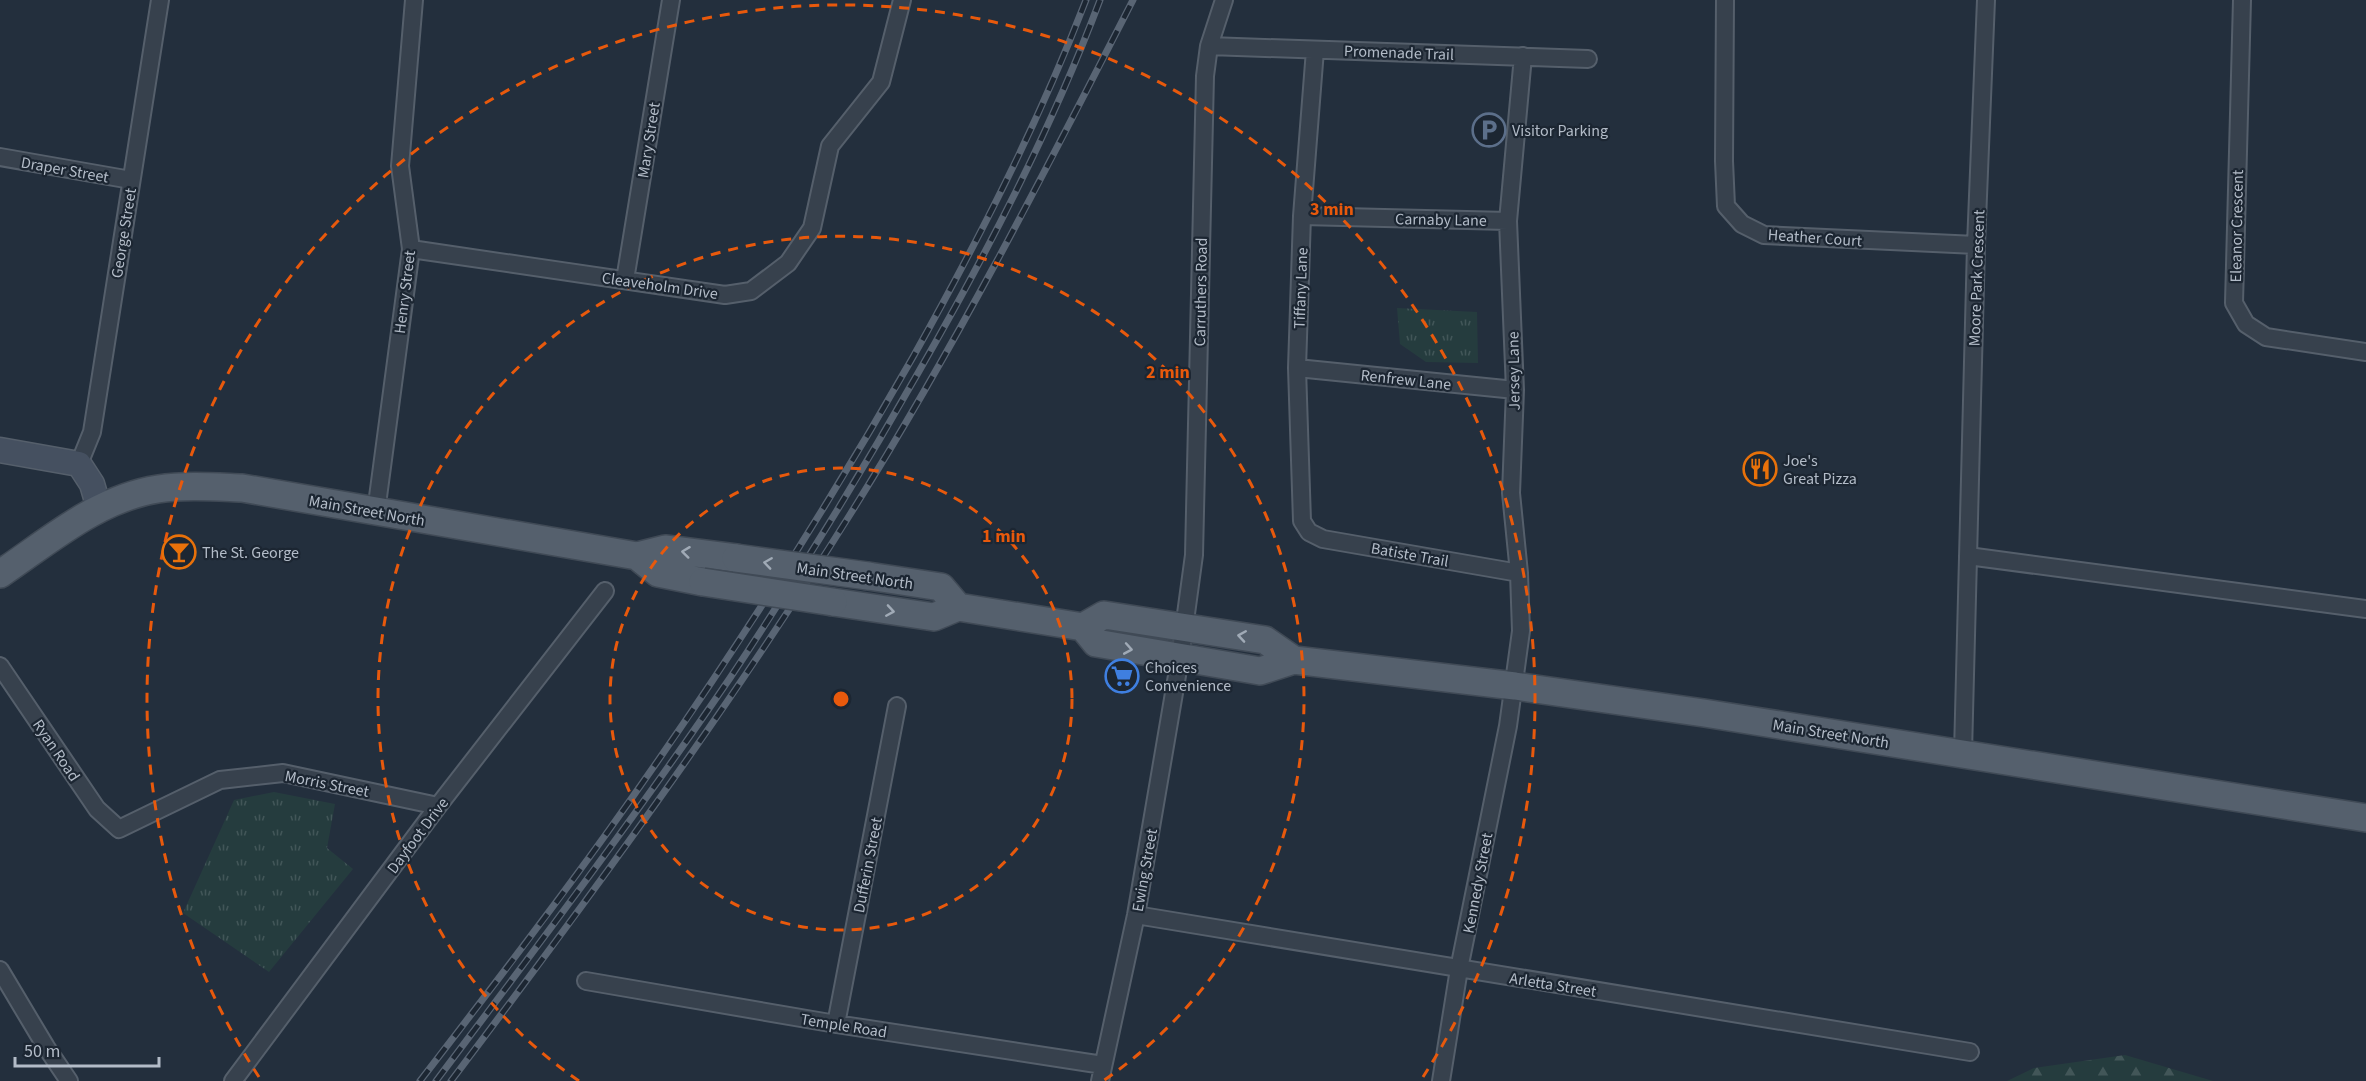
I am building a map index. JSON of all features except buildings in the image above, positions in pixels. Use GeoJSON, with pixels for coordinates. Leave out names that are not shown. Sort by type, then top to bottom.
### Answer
{"type":"FeatureCollection","features":[{"type":"Feature","properties":{"kind":"main road"},"geometry":{"type":"LineString","coordinates":[[0,450],[79,464],[92,484],[99,508]]}},
{"type":"Feature","properties":{"kind":"main road","name":"Main Street North"},"geometry":{"type":"LineString","coordinates":[[0,574],[99,508],[156,489],[193,486],[242,488],[636,556],[665,549],[940,587],[958,607]]}},
{"type":"Feature","properties":{"kind":"main road","name":"Main Street North"},"geometry":{"type":"LineString","coordinates":[[636,556],[658,573],[703,582],[934,617],[958,607],[1083,627],[1104,615],[1184,626],[1265,640],[1294,660]]}},
{"type":"Feature","properties":{"kind":"main road","name":"Main Street North"},"geometry":{"type":"LineString","coordinates":[[1083,627],[1096,643],[1260,670],[1294,660],[1515,686],[1963,753],[2366,818]]}},
{"type":"Feature","properties":{"kind":"street","name":"George Street"},"geometry":{"type":"LineString","coordinates":[[79,464],[92,432],[160,0]]}},
{"type":"Feature","properties":{"kind":"street","name":"Henry Street"},"geometry":{"type":"LineString","coordinates":[[376,512],[411,249],[400,165],[414,0]]}},
{"type":"Feature","properties":{"kind":"street","name":"Mary Street"},"geometry":{"type":"LineString","coordinates":[[625,280],[671,0]]}},
{"type":"Feature","properties":{"kind":"street","name":"Cleaveholm Drive"},"geometry":{"type":"LineString","coordinates":[[411,249],[725,295],[751,291],[788,263],[812,228],[830,146],[881,82],[902,0]]}},
{"type":"Feature","properties":{"kind":"street","name":"Carruthers Road"},"geometry":{"type":"LineString","coordinates":[[1180,658],[1194,555],[1205,76],[1209,45],[1219,9],[1224,0]]}},
{"type":"Feature","properties":{"kind":"street","name":"Heather Court"},"geometry":{"type":"LineString","coordinates":[[1725,0],[1726,206],[1742,224],[1764,235],[1976,245]]}},
{"type":"Feature","properties":{"kind":"street","name":"Moore Park Crescent"},"geometry":{"type":"LineString","coordinates":[[1963,753],[1976,245],[1986,0]]}},
{"type":"Feature","properties":{"kind":"street","name":"Eleanor Crescent"},"geometry":{"type":"LineString","coordinates":[[2242,0],[2234,303],[2246,324],[2266,337],[2366,352]]}},
{"type":"Feature","properties":{"kind":"street","name":"Promenade Trail"},"geometry":{"type":"LineString","coordinates":[[1209,45],[1588,59]]}},
{"type":"Feature","properties":{"kind":"street","name":"Tiffany Lane"},"geometry":{"type":"LineString","coordinates":[[1305,526],[1301,512],[1297,368],[1302,216],[1315,50]]}},
{"type":"Feature","properties":{"kind":"street","name":"Jersey Lane"},"geometry":{"type":"LineString","coordinates":[[1515,686],[1521,631],[1519,573],[1511,493],[1515,390],[1508,221],[1523,56]]}},
{"type":"Feature","properties":{"kind":"street","name":"Draper Street"},"geometry":{"type":"LineString","coordinates":[[0,157],[131,180]]}},
{"type":"Feature","properties":{"kind":"street","name":"Carnaby Lane"},"geometry":{"type":"LineString","coordinates":[[1302,216],[1508,221]]}},
{"type":"Feature","properties":{"kind":"street","name":"Renfrew Lane"},"geometry":{"type":"LineString","coordinates":[[1297,368],[1515,390]]}},
{"type":"Feature","properties":{"kind":"street","name":"Batiste Trail"},"geometry":{"type":"LineString","coordinates":[[1305,526],[1310,532],[1323,539],[1519,573]]}},
{"type":"Feature","properties":{"kind":"street"},"geometry":{"type":"LineString","coordinates":[[1968,556],[2366,609]]}},
{"type":"Feature","properties":{"kind":"street","name":"Dayfoot Drive"},"geometry":{"type":"LineString","coordinates":[[233,1081],[438,806],[605,591]]}},
{"type":"Feature","properties":{"kind":"street","name":"Ewing Street"},"geometry":{"type":"LineString","coordinates":[[1101,1073],[1136,915],[1180,658]]}},
{"type":"Feature","properties":{"kind":"street","name":"Ryan Road"},"geometry":{"type":"LineString","coordinates":[[0,666],[97,809],[119,829]]}},
{"type":"Feature","properties":{"kind":"street","name":"Kennedy Street"},"geometry":{"type":"LineString","coordinates":[[1441,1081],[1459,969],[1515,686]]}},
{"type":"Feature","properties":{"kind":"street","name":"Dufferin Street"},"geometry":{"type":"LineString","coordinates":[[836,1024],[897,706]]}},
{"type":"Feature","properties":{"kind":"street","name":"Morris Street"},"geometry":{"type":"LineString","coordinates":[[119,829],[220,780],[282,772],[438,806]]}},
{"type":"Feature","properties":{"kind":"street","name":"Arletta Street"},"geometry":{"type":"LineString","coordinates":[[1136,915],[1970,1053]]}},
{"type":"Feature","properties":{"kind":"street"},"geometry":{"type":"LineString","coordinates":[[0,970],[69,1081]]}},
{"type":"Feature","properties":{"kind":"street","name":"Temple Road"},"geometry":{"type":"LineString","coordinates":[[586,981],[1101,1073]]}},
{"type":"Feature","properties":{"kind":"green space"},"geometry":{"type":"Polygon","coordinates":[[[1397,308],[1477,312],[1478,363],[1426,362],[1400,344],[1397,308]]]}},
{"type":"Feature","properties":{"kind":"green space"},"geometry":{"type":"Polygon","coordinates":[[[274,792],[335,804],[327,848],[353,869],[269,972],[183,913],[234,800],[274,792]]]}},
{"type":"Feature","properties":{"kind":"green space"},"geometry":{"type":"Polygon","coordinates":[[[2125,1055],[2213,1081],[2007,1081],[2034,1068],[2125,1055]]]}},
{"type":"Feature","properties":{"kind":"railway"},"geometry":{"type":"LineString","coordinates":[[420,1081],[609,830],[729,657],[842,478],[913,357],[1006,182],[1048,92],[1086,0]]}},
{"type":"Feature","properties":{"kind":"railway"},"geometry":{"type":"LineString","coordinates":[[436,1081],[585,881],[730,678],[827,527],[918,373],[993,237],[1061,96],[1100,0]]}},
{"type":"Feature","properties":{"kind":"railway"},"geometry":{"type":"LineString","coordinates":[[451,1081],[555,942],[707,731],[851,513],[962,324],[1133,0]]}},
{"type":"Feature","properties":{"kind":"place","name":"Visitor Parking"},"geometry":{"type":"Point","coordinates":[1489,130]}},
{"type":"Feature","properties":{"kind":"place","name":"Joe's Great Pizza"},"geometry":{"type":"Point","coordinates":[1760,469]}},
{"type":"Feature","properties":{"kind":"place","name":"The St. George"},"geometry":{"type":"Point","coordinates":[179,552]}},
{"type":"Feature","properties":{"kind":"place","name":"Choices Convenience"},"geometry":{"type":"Point","coordinates":[1122,676]}}]}
